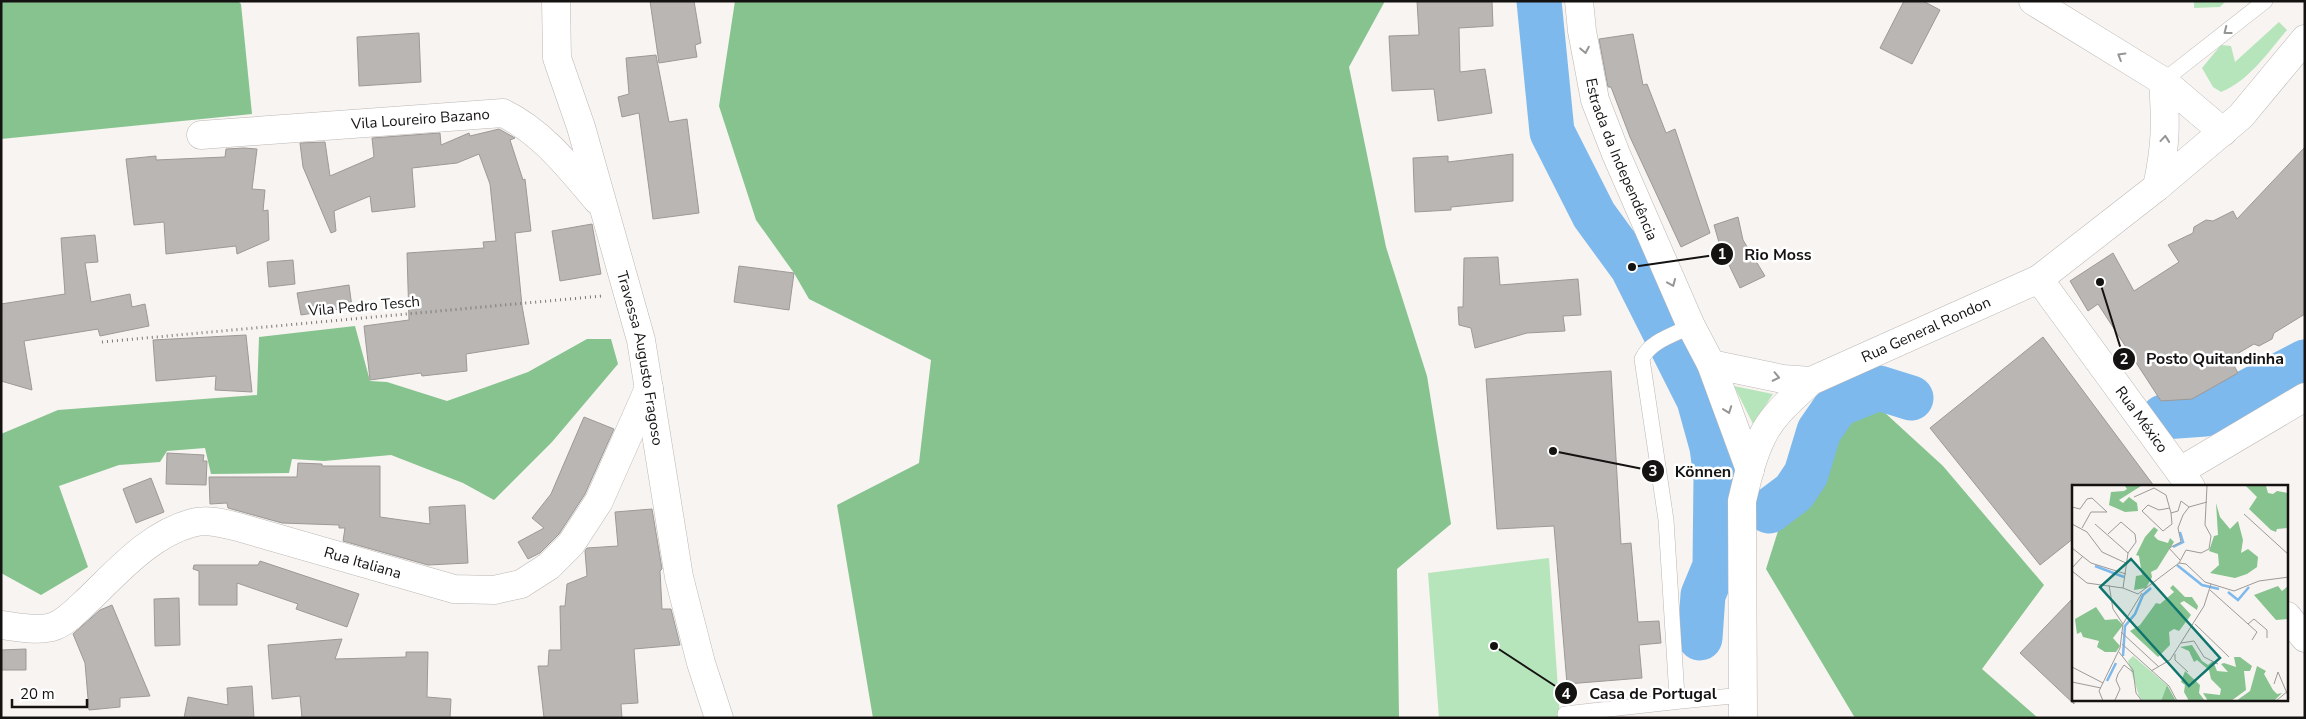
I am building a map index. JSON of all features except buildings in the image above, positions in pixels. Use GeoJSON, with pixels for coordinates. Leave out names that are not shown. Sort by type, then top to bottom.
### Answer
{"type":"FeatureCollection","features":[{"type":"Feature","properties":{"kind":"street","name":"Travessa Augusto Fragoso"},"geometry":{"type":"LineString","coordinates":[[556,1],[557,58],[581,127],[640,340],[679,577],[719,718]]}},
{"type":"Feature","properties":{"kind":"street","name":"Estrada da Independência"},"geometry":{"type":"LineString","coordinates":[[1579,1],[1582,31],[1595,100],[1684,330],[1711,364],[1750,470]]}},
{"type":"Feature","properties":{"kind":"street"},"geometry":{"type":"LineString","coordinates":[[2033,1],[2232,124],[2270,98],[2305,69]]}},
{"type":"Feature","properties":{"kind":"street","name":"Rua General Rondon"},"geometry":{"type":"LineString","coordinates":[[1743,706],[1742,501],[1762,436],[1782,409],[1810,381],[2038,279],[2157,187],[2232,124],[2305,39]]}},
{"type":"Feature","properties":{"kind":"street"},"geometry":{"type":"LineString","coordinates":[[2157,187],[2164,153],[2166,125],[2163,81]]}},
{"type":"Feature","properties":{"kind":"street","name":"Vila Loureiro Bazano"},"geometry":{"type":"LineString","coordinates":[[201,135],[503,113],[523,123],[560,156],[603,207]]}},
{"type":"Feature","properties":{"kind":"street","name":"Rua México"},"geometry":{"type":"LineString","coordinates":[[2038,279],[2185,479]]}},
{"type":"Feature","properties":{"kind":"street"},"geometry":{"type":"LineString","coordinates":[[1711,364],[1783,379],[1810,381]]}},
{"type":"Feature","properties":{"kind":"street","name":"Rua Italiana"},"geometry":{"type":"LineString","coordinates":[[1,625],[35,629],[54,626],[70,617],[138,553],[166,533],[193,523],[215,522],[238,526],[454,589],[494,590],[521,584],[549,566],[571,544],[599,501],[649,388]]}},
{"type":"Feature","properties":{"kind":"street"},"geometry":{"type":"LineString","coordinates":[[2185,479],[2305,397]]}},
{"type":"Feature","properties":{"kind":"lane"},"geometry":{"type":"LineString","coordinates":[[2163,81],[2265,1]]}},
{"type":"Feature","properties":{"kind":"lane"},"geometry":{"type":"LineString","coordinates":[[1681,701],[1678,697],[1666,520],[1642,359],[1645,352],[1659,342],[1684,330]]}},
{"type":"Feature","properties":{"kind":"lane"},"geometry":{"type":"LineString","coordinates":[[1565,714],[1681,701],[1743,706]]}},
{"type":"Feature","properties":{"kind":"path","name":"Vila Pedro Tesch"},"geometry":{"type":"LineString","coordinates":[[102,342],[628,293]]}},
{"type":"Feature","properties":{"kind":"green space"},"geometry":{"type":"Polygon","coordinates":[[[1,1],[238,1],[241,4],[252,114],[1,139],[1,1]]]}},
{"type":"Feature","properties":{"kind":"green space"},"geometry":{"type":"Polygon","coordinates":[[[735,1],[1385,1],[1349,67],[1386,247],[1427,376],[1451,524],[1397,569],[1399,718],[873,718],[837,505],[919,463],[931,360],[809,299],[794,273],[756,220],[719,106],[735,1]]]}},
{"type":"Feature","properties":{"kind":"green space"},"geometry":{"type":"Polygon","coordinates":[[[2194,1],[2226,1],[2220,7],[2194,8],[2194,1]]]}},
{"type":"Feature","properties":{"kind":"green space"},"geometry":{"type":"Polygon","coordinates":[[[2279,22],[2287,30],[2249,73],[2240,81],[2221,92],[2213,87],[2202,68],[2221,45],[2231,46],[2235,62],[2279,22]]]}},
{"type":"Feature","properties":{"kind":"green space"},"geometry":{"type":"Polygon","coordinates":[[[355,326],[370,381],[387,382],[447,401],[528,372],[587,339],[611,339],[618,364],[552,442],[494,500],[463,483],[391,455],[324,461],[292,459],[289,473],[211,474],[205,448],[167,451],[160,462],[119,465],[59,486],[88,567],[41,595],[1,573],[1,434],[58,410],[257,395],[259,337],[355,326]]]}},
{"type":"Feature","properties":{"kind":"green space"},"geometry":{"type":"Polygon","coordinates":[[[1734,386],[1773,394],[1753,424],[1734,386]]]}},
{"type":"Feature","properties":{"kind":"green space"},"geometry":{"type":"Polygon","coordinates":[[[1872,401],[1943,466],[2044,585],[1982,669],[2038,718],[1855,718],[1766,569],[1796,474],[1872,401]]]}},
{"type":"Feature","properties":{"kind":"green space"},"geometry":{"type":"Polygon","coordinates":[[[1549,558],[1560,718],[1439,718],[1428,573],[1549,558]]]}},
{"type":"Feature","properties":{"kind":"waterway"},"geometry":{"type":"LineString","coordinates":[[1539,1],[1552,132],[1594,215],[1632,267],[1699,400],[1712,447],[1716,477],[1715,566],[1703,595],[1700,638]]}},
{"type":"Feature","properties":{"kind":"waterway"},"geometry":{"type":"LineString","coordinates":[[2163,417],[2205,414],[2305,362]]}},
{"type":"Feature","properties":{"kind":"waterway"},"geometry":{"type":"LineString","coordinates":[[1769,511],[1794,492],[1806,474],[1819,431],[1837,405],[1879,388],[1911,398]]}},
{"type":"Feature","properties":{"kind":"place","name":"Rio Moss"},"geometry":{"type":"Point","coordinates":[1632,267]}},
{"type":"Feature","properties":{"kind":"place","name":"Posto Quitandinha"},"geometry":{"type":"Point","coordinates":[2100,282]}},
{"type":"Feature","properties":{"kind":"place","name":"Können"},"geometry":{"type":"Point","coordinates":[1553,451]}},
{"type":"Feature","properties":{"kind":"place","name":"Casa de Portugal"},"geometry":{"type":"Point","coordinates":[1494,646]}}]}
